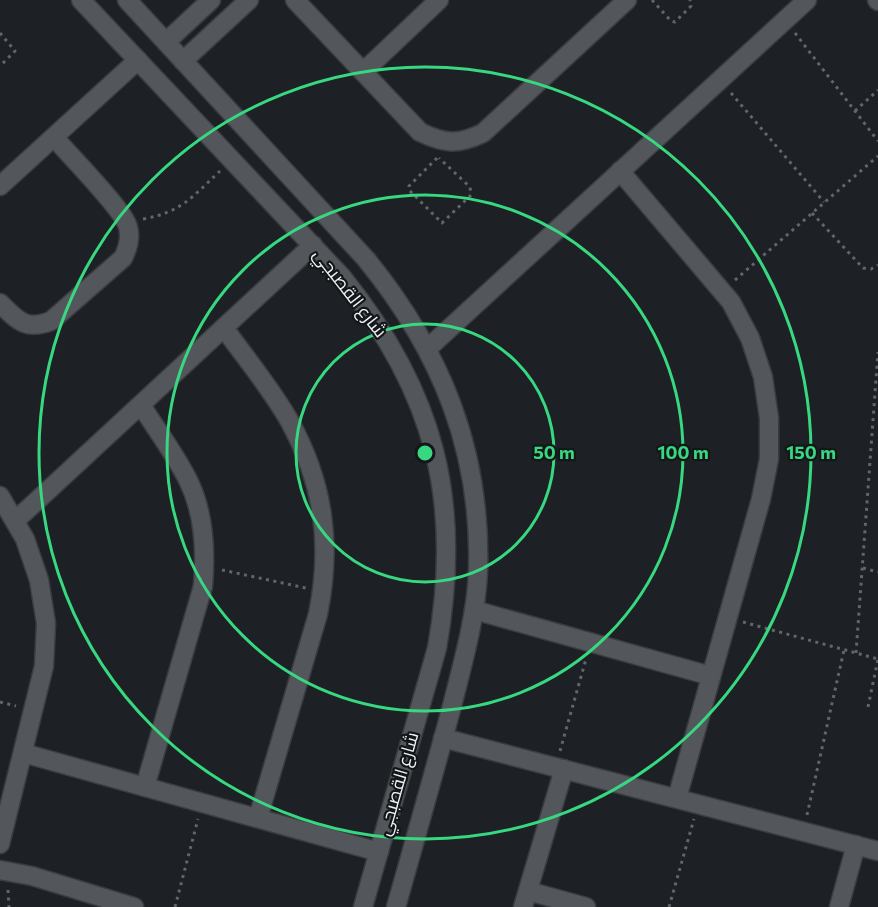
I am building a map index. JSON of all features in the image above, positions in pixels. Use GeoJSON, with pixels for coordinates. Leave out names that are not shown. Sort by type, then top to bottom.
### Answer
{"type":"FeatureCollection","features":[{"type":"Feature","properties":{"kind":"street","name":"شارع القصبجي"},"geometry":{"type":"LineString","coordinates":[[81,0],[313,245],[367,308],[389,341],[407,376],[426,423],[442,490],[447,539],[444,609],[436,648],[363,907]]}},
{"type":"Feature","properties":{"kind":"street","name":"شارع القصبجي"},"geometry":{"type":"LineString","coordinates":[[127,0],[366,259],[393,292],[427,349],[453,405],[465,447],[477,530],[478,573],[474,610],[467,648],[396,907]]}},
{"type":"Feature","properties":{"kind":"street"},"geometry":{"type":"LineString","coordinates":[[166,42],[211,0]]}},
{"type":"Feature","properties":{"kind":"street"},"geometry":{"type":"LineString","coordinates":[[183,61],[249,0]]}},
{"type":"Feature","properties":{"kind":"street"},"geometry":{"type":"LineString","coordinates":[[295,0],[420,132],[435,140],[452,143],[468,140],[483,133],[627,0]]}},
{"type":"Feature","properties":{"kind":"street"},"geometry":{"type":"LineString","coordinates":[[363,72],[439,0]]}},
{"type":"Feature","properties":{"kind":"street"},"geometry":{"type":"LineString","coordinates":[[427,349],[807,0]]}},
{"type":"Feature","properties":{"kind":"street"},"geometry":{"type":"LineString","coordinates":[[0,186],[138,60]]}},
{"type":"Feature","properties":{"kind":"street"},"geometry":{"type":"LineString","coordinates":[[0,303],[18,321],[29,325],[40,325],[51,321],[123,258],[129,239],[125,219],[54,137]]}},
{"type":"Feature","properties":{"kind":"street"},"geometry":{"type":"LineString","coordinates":[[620,171],[731,302],[750,338],[763,377],[769,418],[769,459],[761,499],[677,798]]}},
{"type":"Feature","properties":{"kind":"street"},"geometry":{"type":"LineString","coordinates":[[15,521],[313,245]]}},
{"type":"Feature","properties":{"kind":"street"},"geometry":{"type":"LineString","coordinates":[[224,328],[289,421],[309,460],[321,503],[326,547],[318,614],[258,818]]}},
{"type":"Feature","properties":{"kind":"street"},"geometry":{"type":"LineString","coordinates":[[141,405],[189,481],[200,518],[205,566],[203,586],[145,787]]}},
{"type":"Feature","properties":{"kind":"street"},"geometry":{"type":"LineString","coordinates":[[0,496],[25,539],[39,580],[45,623],[45,666],[0,844]]}},
{"type":"Feature","properties":{"kind":"street"},"geometry":{"type":"LineString","coordinates":[[474,610],[711,676]]}},
{"type":"Feature","properties":{"kind":"street"},"geometry":{"type":"LineString","coordinates":[[443,738],[878,851]]}},
{"type":"Feature","properties":{"kind":"street"},"geometry":{"type":"LineString","coordinates":[[23,753],[379,852]]}},
{"type":"Feature","properties":{"kind":"street"},"geometry":{"type":"LineString","coordinates":[[560,768],[526,899],[586,907]]}},
{"type":"Feature","properties":{"kind":"street"},"geometry":{"type":"LineString","coordinates":[[839,907],[856,845]]}},
{"type":"Feature","properties":{"kind":"street"},"geometry":{"type":"LineString","coordinates":[[0,870],[32,876],[134,907]]}},
{"type":"Feature","properties":{"kind":"path"},"geometry":{"type":"LineString","coordinates":[[652,0],[671,21],[675,22],[691,6],[690,0]]}},
{"type":"Feature","properties":{"kind":"path"},"geometry":{"type":"LineString","coordinates":[[785,21],[878,141]]}},
{"type":"Feature","properties":{"kind":"path"},"geometry":{"type":"LineString","coordinates":[[0,33],[15,52],[0,66]]}},
{"type":"Feature","properties":{"kind":"path"},"geometry":{"type":"LineString","coordinates":[[720,81],[825,202]]}},
{"type":"Feature","properties":{"kind":"path"},"geometry":{"type":"LineString","coordinates":[[855,111],[878,90]]}},
{"type":"Feature","properties":{"kind":"path"},"geometry":{"type":"LineString","coordinates":[[438,156],[470,187],[472,192],[442,223],[409,190],[409,186],[438,156]]}},
{"type":"Feature","properties":{"kind":"path"},"geometry":{"type":"LineString","coordinates":[[722,291],[878,156]]}},
{"type":"Feature","properties":{"kind":"path"},"geometry":{"type":"LineString","coordinates":[[125,219],[144,219],[179,208],[232,160]]}},
{"type":"Feature","properties":{"kind":"path"},"geometry":{"type":"LineString","coordinates":[[812,213],[863,268],[868,269],[878,265]]}},
{"type":"Feature","properties":{"kind":"path"},"geometry":{"type":"LineString","coordinates":[[856,653],[878,352]]}},
{"type":"Feature","properties":{"kind":"path"},"geometry":{"type":"LineString","coordinates":[[205,566],[322,591]]}},
{"type":"Feature","properties":{"kind":"path"},"geometry":{"type":"LineString","coordinates":[[862,568],[878,572]]}},
{"type":"Feature","properties":{"kind":"path"},"geometry":{"type":"LineString","coordinates":[[727,617],[878,659],[867,707]]}},
{"type":"Feature","properties":{"kind":"path"},"geometry":{"type":"LineString","coordinates":[[560,768],[590,643]]}},
{"type":"Feature","properties":{"kind":"path"},"geometry":{"type":"LineString","coordinates":[[803,831],[844,650]]}},
{"type":"Feature","properties":{"kind":"path"},"geometry":{"type":"LineString","coordinates":[[175,907],[202,803]]}},
{"type":"Feature","properties":{"kind":"path"},"geometry":{"type":"LineString","coordinates":[[669,907],[698,804]]}}]}
